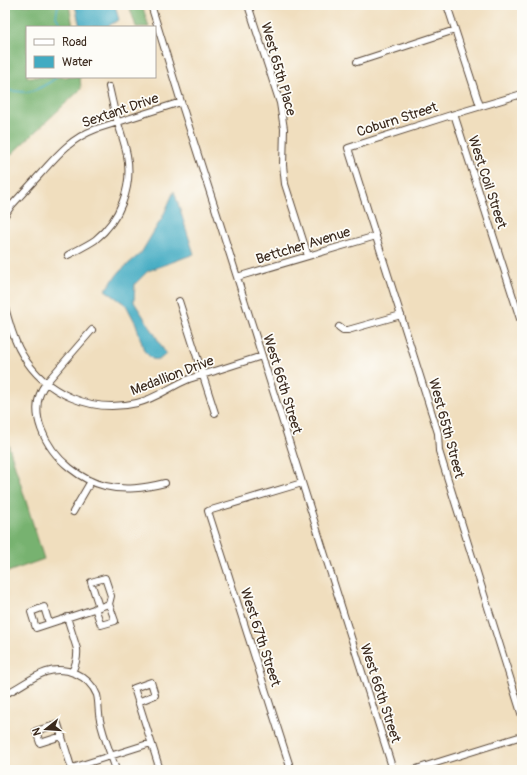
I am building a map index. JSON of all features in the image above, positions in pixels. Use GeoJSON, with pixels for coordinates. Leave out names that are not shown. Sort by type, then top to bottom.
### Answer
{"type":"FeatureCollection","features":[{"type":"Feature","properties":{"kind":"street","name":"West 66th Street"},"geometry":{"type":"LineString","coordinates":[[151,5],[180,102],[393,770]]}},
{"type":"Feature","properties":{"kind":"street","name":"West 65th Place"},"geometry":{"type":"LineString","coordinates":[[248,5],[280,103],[284,129],[283,165],[285,184],[308,256]]}},
{"type":"Feature","properties":{"kind":"street"},"geometry":{"type":"LineString","coordinates":[[447,5],[480,106]]}},
{"type":"Feature","properties":{"kind":"street"},"geometry":{"type":"LineString","coordinates":[[357,62],[455,30]]}},
{"type":"Feature","properties":{"kind":"street"},"geometry":{"type":"LineString","coordinates":[[68,255],[102,233],[114,219],[123,202],[127,186],[129,177],[127,152],[109,87]]}},
{"type":"Feature","properties":{"kind":"street","name":"Coburn Street"},"geometry":{"type":"LineString","coordinates":[[348,148],[522,94]]}},
{"type":"Feature","properties":{"kind":"street","name":"Sextant Drive"},"geometry":{"type":"LineString","coordinates":[[5,215],[11,206],[67,146],[80,137],[89,132],[180,102]]}},
{"type":"Feature","properties":{"kind":"street","name":"West Coil Street"},"geometry":{"type":"LineString","coordinates":[[454,114],[522,325]]}},
{"type":"Feature","properties":{"kind":"street","name":"West 65th Street"},"geometry":{"type":"LineString","coordinates":[[348,148],[438,433],[439,451],[522,716]]}},
{"type":"Feature","properties":{"kind":"street","name":"Bettcher Avenue"},"geometry":{"type":"LineString","coordinates":[[237,278],[376,236]]}},
{"type":"Feature","properties":{"kind":"street"},"geometry":{"type":"LineString","coordinates":[[179,301],[215,413]]}},
{"type":"Feature","properties":{"kind":"street","name":"Medallion Drive"},"geometry":{"type":"LineString","coordinates":[[5,308],[12,334],[32,370],[46,383],[60,392],[79,401],[99,406],[127,405],[146,401],[188,380],[262,356]]}},
{"type":"Feature","properties":{"kind":"street"},"geometry":{"type":"LineString","coordinates":[[339,327],[343,330],[348,330],[401,315]]}},
{"type":"Feature","properties":{"kind":"street"},"geometry":{"type":"LineString","coordinates":[[92,330],[46,383],[40,393],[37,404],[38,416],[42,431],[60,459],[69,468],[91,481],[110,487],[128,489],[165,483]]}},
{"type":"Feature","properties":{"kind":"street"},"geometry":{"type":"LineString","coordinates":[[73,512],[91,481]]}},
{"type":"Feature","properties":{"kind":"street","name":"West 67th Street"},"geometry":{"type":"LineString","coordinates":[[291,770],[208,511],[302,483]]}},
{"type":"Feature","properties":{"kind":"street"},"geometry":{"type":"LineString","coordinates":[[105,578],[111,596],[109,604],[115,621],[101,625],[91,582],[105,578]]}},
{"type":"Feature","properties":{"kind":"street"},"geometry":{"type":"LineString","coordinates":[[49,623],[44,608],[31,612],[36,628],[109,604]]}},
{"type":"Feature","properties":{"kind":"street"},"geometry":{"type":"LineString","coordinates":[[67,618],[77,654],[76,663],[72,672]]}},
{"type":"Feature","properties":{"kind":"street"},"geometry":{"type":"LineString","coordinates":[[5,694],[46,672],[60,670],[72,672],[85,678],[93,688],[98,699],[100,720],[116,770]]}},
{"type":"Feature","properties":{"kind":"street"},"geometry":{"type":"LineString","coordinates":[[138,702],[160,770]]}},
{"type":"Feature","properties":{"kind":"street"},"geometry":{"type":"LineString","coordinates":[[62,736],[72,769],[151,743]]}},
{"type":"Feature","properties":{"kind":"street"},"geometry":{"type":"LineString","coordinates":[[413,770],[522,736]]}},
{"type":"Feature","properties":{"kind":"green space"},"geometry":{"type":"Polygon","coordinates":[[[5,5],[69,5],[73,26],[26,26],[26,78],[80,78],[81,89],[5,160],[5,5]]]}},
{"type":"Feature","properties":{"kind":"green space"},"geometry":{"type":"Polygon","coordinates":[[[129,5],[142,5],[149,26],[136,26],[129,5]]]}},
{"type":"Feature","properties":{"kind":"green space"},"geometry":{"type":"Polygon","coordinates":[[[5,434],[44,559],[5,573],[5,434]]]}},
{"type":"Feature","properties":{"kind":"water"},"geometry":{"type":"Polygon","coordinates":[[[75,5],[115,5],[119,20],[108,26],[80,26],[75,5]]]}},
{"type":"Feature","properties":{"kind":"water"},"geometry":{"type":"Polygon","coordinates":[[[174,191],[194,254],[148,271],[135,284],[134,302],[166,354],[159,360],[152,359],[144,351],[136,324],[126,305],[105,290],[120,271],[141,253],[163,216],[174,191]]]}},
{"type":"Feature","properties":{"kind":"waterway"},"geometry":{"type":"LineString","coordinates":[[5,10],[8,5]]}},
{"type":"Feature","properties":{"kind":"waterway"},"geometry":{"type":"LineString","coordinates":[[58,5],[56,17],[62,26]]}},
{"type":"Feature","properties":{"kind":"waterway"},"geometry":{"type":"LineString","coordinates":[[5,91],[29,92],[55,78]]}}]}
